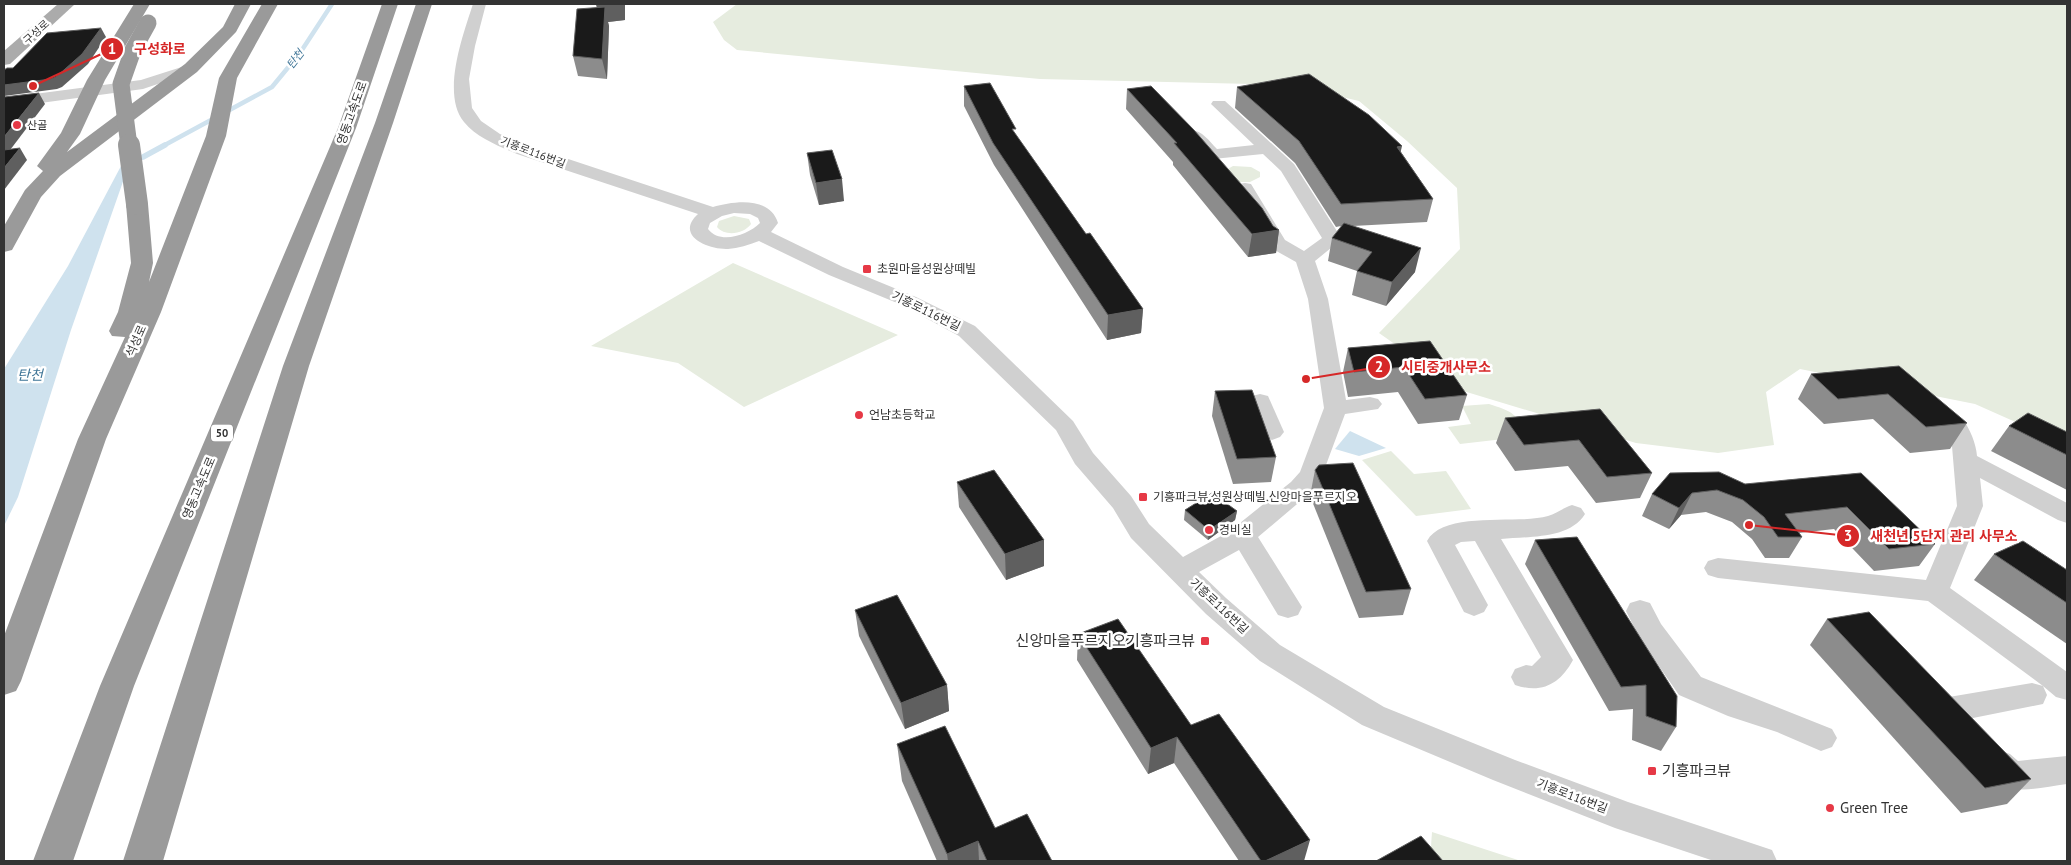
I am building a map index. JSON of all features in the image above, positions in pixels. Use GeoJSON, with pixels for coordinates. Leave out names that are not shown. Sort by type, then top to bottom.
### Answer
{"type":"FeatureCollection","features":[{"type":"Feature","properties":{"kind":"highway"},"geometry":{"type":"LineString","coordinates":[[4,245],[41,175],[70,134],[142,4]]}},
{"type":"Feature","properties":{"kind":"highway"},"geometry":{"type":"LineString","coordinates":[[92,439],[98,379],[130,312],[142,263],[138,204],[121,84],[133,50],[158,4]]}},
{"type":"Feature","properties":{"kind":"highway"},"geometry":{"type":"LineString","coordinates":[[32,194],[53,172],[191,68],[230,29],[243,4]]}},
{"type":"Feature","properties":{"kind":"highway","name":"석성로"},"geometry":{"type":"LineString","coordinates":[[4,682],[92,439],[148,312],[216,136],[228,78],[270,4]]}},
{"type":"Feature","properties":{"kind":"highway","name":"영동고속도로"},"geometry":{"type":"LineString","coordinates":[[53,861],[117,686],[347,128],[390,4]]}},
{"type":"Feature","properties":{"kind":"highway"},"geometry":{"type":"LineString","coordinates":[[143,861],[296,366],[384,122],[424,4]]}},
{"type":"Feature","properties":{"kind":"highway"},"geometry":{"type":"LineString","coordinates":[[139,107],[199,77],[228,78]]}},
{"type":"Feature","properties":{"kind":"main road","name":"구성로"},"geometry":{"type":"LineString","coordinates":[[4,60],[67,4]]}},
{"type":"Feature","properties":{"kind":"street","name":"기흥로116번길"},"geometry":{"type":"LineString","coordinates":[[479,4],[463,64],[462,100],[470,118],[492,136],[523,150],[712,213]]}},
{"type":"Feature","properties":{"kind":"street"},"geometry":{"type":"LineString","coordinates":[[4,103],[91,93],[143,84],[191,68]]}},
{"type":"Feature","properties":{"kind":"street"},"geometry":{"type":"LineString","coordinates":[[1219,104],[1288,168],[1332,238],[1305,259]]}},
{"type":"Feature","properties":{"kind":"street"},"geometry":{"type":"LineString","coordinates":[[1179,121],[1212,154],[1267,149]]}},
{"type":"Feature","properties":{"kind":"street"},"geometry":{"type":"LineString","coordinates":[[1181,570],[1243,536],[1300,488],[1311,475],[1336,408],[1318,299],[1305,259],[1278,244],[1245,188]]}},
{"type":"Feature","properties":{"kind":"street"},"geometry":{"type":"LineString","coordinates":[[734,208],[756,210],[764,213],[768,218],[769,224],[760,234],[734,242],[709,239],[702,236],[699,230],[700,224],[712,213],[734,208]]}},
{"type":"Feature","properties":{"kind":"street","name":"기흥로116번길"},"geometry":{"type":"LineString","coordinates":[[760,234],[836,271],[909,301],[967,331],[1065,426],[1084,458],[1122,502],[1140,531],[1216,606],[1270,653],[1373,716],[1504,770],[1610,810],[1760,861]]}},
{"type":"Feature","properties":{"kind":"street"},"geometry":{"type":"LineString","coordinates":[[1260,401],[1272,432]]}},
{"type":"Feature","properties":{"kind":"street"},"geometry":{"type":"LineString","coordinates":[[1336,408],[1370,404]]}},
{"type":"Feature","properties":{"kind":"street"},"geometry":{"type":"LineString","coordinates":[[1935,592],[1970,506],[1964,446],[1954,423]]}},
{"type":"Feature","properties":{"kind":"street"},"geometry":{"type":"LineString","coordinates":[[1965,460],[2067,514]]}},
{"type":"Feature","properties":{"kind":"street"},"geometry":{"type":"LineString","coordinates":[[1474,605],[1440,541],[1456,533],[1553,525],[1572,514]]}},
{"type":"Feature","properties":{"kind":"street"},"geometry":{"type":"LineString","coordinates":[[1482,531],[1558,660],[1538,678],[1526,677]]}},
{"type":"Feature","properties":{"kind":"street"},"geometry":{"type":"LineString","coordinates":[[1243,536],[1288,607]]}},
{"type":"Feature","properties":{"kind":"street"},"geometry":{"type":"LineString","coordinates":[[1718,568],[1935,592],[2067,688]]}},
{"type":"Feature","properties":{"kind":"street"},"geometry":{"type":"LineString","coordinates":[[1640,612],[1650,631],[1690,686],[1739,707],[1787,723],[1822,738]]}},
{"type":"Feature","properties":{"kind":"street"},"geometry":{"type":"LineString","coordinates":[[2032,695],[1943,711],[2012,776],[2067,770]]}},
{"type":"Feature","properties":{"kind":"shaded area"},"geometry":{"type":"Polygon","coordinates":[[[737,4],[2067,4],[2067,445],[1975,404],[1800,369],[1766,392],[1774,445],[1718,453],[1636,443],[1460,390],[1379,333],[1460,249],[1457,188],[1407,141],[1359,101],[1325,93],[1252,84],[1040,79],[737,50],[724,40],[713,22],[737,4]]]}},
{"type":"Feature","properties":{"kind":"shaded area"},"geometry":{"type":"Polygon","coordinates":[[[1233,166],[1251,167],[1260,172],[1260,177],[1250,182],[1238,182],[1226,170],[1233,166]]]}},
{"type":"Feature","properties":{"kind":"shaded area"},"geometry":{"type":"Polygon","coordinates":[[[734,216],[749,219],[751,224],[744,230],[734,233],[725,232],[717,227],[719,221],[734,216]]]}},
{"type":"Feature","properties":{"kind":"shaded area"},"geometry":{"type":"Polygon","coordinates":[[[733,263],[898,335],[744,407],[678,363],[591,346],[733,263]]]}},
{"type":"Feature","properties":{"kind":"shaded area"},"geometry":{"type":"Polygon","coordinates":[[[1489,404],[1513,414],[1519,423],[1521,437],[1460,444],[1448,427],[1471,424],[1462,406],[1489,404]]]}},
{"type":"Feature","properties":{"kind":"shaded area"},"geometry":{"type":"Polygon","coordinates":[[[1391,451],[1414,474],[1446,471],[1471,509],[1416,516],[1362,460],[1391,451]]]}},
{"type":"Feature","properties":{"kind":"shaded area"},"geometry":{"type":"Polygon","coordinates":[[[1432,832],[1521,861],[1430,861],[1432,832]]]}},
{"type":"Feature","properties":{"kind":"water","name":"탄천"},"geometry":{"type":"Polygon","coordinates":[[[151,152],[126,173],[71,330],[18,497],[4,526],[4,369],[68,266],[121,166],[151,152]]]}},
{"type":"Feature","properties":{"kind":"water"},"geometry":{"type":"Polygon","coordinates":[[[1350,431],[1386,448],[1359,456],[1335,449],[1350,431]]]}},
{"type":"Feature","properties":{"kind":"building"},"geometry":{"type":"Polygon","coordinates":[[[605,7],[602,59],[573,56],[577,9],[605,7]]]}},
{"type":"Feature","properties":{"kind":"building"},"geometry":{"type":"Polygon","coordinates":[[[101,28],[82,54],[56,77],[4,85],[4,70],[13,68],[47,33],[101,28]]]}},
{"type":"Feature","properties":{"kind":"building"},"geometry":{"type":"Polygon","coordinates":[[[1309,74],[1369,115],[1402,146],[1397,147],[1433,199],[1341,204],[1299,141],[1237,87],[1309,74]]]}},
{"type":"Feature","properties":{"kind":"building"},"geometry":{"type":"Polygon","coordinates":[[[990,83],[1016,129],[1012,129],[1086,234],[1090,233],[1143,309],[1108,315],[993,143],[964,86],[990,83]]]}},
{"type":"Feature","properties":{"kind":"building"},"geometry":{"type":"Polygon","coordinates":[[[1151,86],[1194,130],[1262,208],[1273,226],[1279,230],[1252,234],[1174,143],[1177,143],[1127,89],[1151,86]]]}},
{"type":"Feature","properties":{"kind":"building"},"geometry":{"type":"Polygon","coordinates":[[[39,93],[4,137],[4,97],[39,93]]]}},
{"type":"Feature","properties":{"kind":"building"},"geometry":{"type":"Polygon","coordinates":[[[20,148],[4,168],[4,150],[20,148]]]}},
{"type":"Feature","properties":{"kind":"building"},"geometry":{"type":"Polygon","coordinates":[[[832,150],[842,179],[816,183],[807,153],[832,150]]]}},
{"type":"Feature","properties":{"kind":"building"},"geometry":{"type":"Polygon","coordinates":[[[1344,223],[1421,248],[1392,282],[1357,271],[1372,252],[1332,238],[1344,223]]]}},
{"type":"Feature","properties":{"kind":"building"},"geometry":{"type":"Polygon","coordinates":[[[1430,341],[1467,395],[1425,399],[1404,367],[1354,372],[1348,348],[1430,341]]]}},
{"type":"Feature","properties":{"kind":"building"},"geometry":{"type":"Polygon","coordinates":[[[1899,366],[1967,423],[1926,427],[1888,394],[1838,399],[1811,374],[1899,366]]]}},
{"type":"Feature","properties":{"kind":"building"},"geometry":{"type":"Polygon","coordinates":[[[1252,390],[1276,457],[1237,459],[1215,391],[1252,390]]]}},
{"type":"Feature","properties":{"kind":"building"},"geometry":{"type":"Polygon","coordinates":[[[1600,409],[1652,473],[1607,477],[1579,440],[1524,445],[1505,418],[1600,409]]]}},
{"type":"Feature","properties":{"kind":"building"},"geometry":{"type":"Polygon","coordinates":[[[2028,413],[2067,432],[2067,455],[2009,426],[2028,413]]]}},
{"type":"Feature","properties":{"kind":"building"},"geometry":{"type":"Polygon","coordinates":[[[1353,463],[1411,589],[1366,592],[1315,470],[1319,465],[1353,463]]]}},
{"type":"Feature","properties":{"kind":"building"},"geometry":{"type":"Polygon","coordinates":[[[994,470],[1044,540],[1005,554],[957,482],[994,470]]]}},
{"type":"Feature","properties":{"kind":"building"},"geometry":{"type":"Polygon","coordinates":[[[1719,472],[1745,484],[1861,473],[1935,544],[1889,549],[1847,507],[1785,514],[1802,537],[1778,537],[1764,517],[1743,500],[1717,490],[1692,493],[1679,508],[1652,494],[1670,473],[1719,472]]]}},
{"type":"Feature","properties":{"kind":"building"},"geometry":{"type":"Polygon","coordinates":[[[1212,493],[1237,511],[1209,530],[1185,510],[1212,493]]]}},
{"type":"Feature","properties":{"kind":"building"},"geometry":{"type":"Polygon","coordinates":[[[1577,537],[1677,696],[1676,727],[1646,716],[1646,685],[1621,687],[1535,540],[1577,537]]]}},
{"type":"Feature","properties":{"kind":"building"},"geometry":{"type":"Polygon","coordinates":[[[2023,541],[2067,570],[2067,603],[1994,554],[2023,541]]]}},
{"type":"Feature","properties":{"kind":"building"},"geometry":{"type":"Polygon","coordinates":[[[897,595],[947,685],[901,703],[855,610],[897,595]]]}},
{"type":"Feature","properties":{"kind":"building"},"geometry":{"type":"Polygon","coordinates":[[[1869,612],[2031,779],[1985,788],[1827,619],[1869,612]]]}},
{"type":"Feature","properties":{"kind":"building"},"geometry":{"type":"Polygon","coordinates":[[[1118,619],[1191,725],[1219,714],[1310,840],[1265,861],[1261,861],[1177,737],[1151,748],[1078,634],[1118,619]]]}},
{"type":"Feature","properties":{"kind":"building"},"geometry":{"type":"Polygon","coordinates":[[[945,726],[995,828],[1027,814],[1052,861],[987,861],[978,841],[947,854],[897,744],[945,726]]]}},
{"type":"Feature","properties":{"kind":"building"},"geometry":{"type":"Polygon","coordinates":[[[1421,836],[1443,861],[1376,861],[1421,836]]]}},
{"type":"Feature","properties":{"kind":"waterway","name":"탄천"},"geometry":{"type":"LineString","coordinates":[[163,146],[272,87],[300,53],[332,4]]}},
{"type":"Feature","properties":{"kind":"waterway","name":"탄천"},"geometry":{"type":"LineString","coordinates":[[143,157],[165,145]]}},
{"type":"Feature","properties":{"kind":"place","name":"구성화로"},"geometry":{"type":"Point","coordinates":[33,86]}},
{"type":"Feature","properties":{"kind":"place","name":"산골"},"geometry":{"type":"Point","coordinates":[17,125]}},
{"type":"Feature","properties":{"kind":"place","name":"초원마을성원상떼빌"},"geometry":{"type":"Point","coordinates":[867,269]}},
{"type":"Feature","properties":{"kind":"place","name":"시티중개사무소"},"geometry":{"type":"Point","coordinates":[1306,379]}},
{"type":"Feature","properties":{"kind":"place","name":"언남초등학교"},"geometry":{"type":"Point","coordinates":[859,415]}},
{"type":"Feature","properties":{"kind":"place","name":"기흥파크뷰.성원상떼빌.신앙마을푸르지오"},"geometry":{"type":"Point","coordinates":[1143,497]}},
{"type":"Feature","properties":{"kind":"place","name":"새천년 5단지 관리 사무소"},"geometry":{"type":"Point","coordinates":[1749,525]}},
{"type":"Feature","properties":{"kind":"place","name":"경비실"},"geometry":{"type":"Point","coordinates":[1209,530]}},
{"type":"Feature","properties":{"kind":"place","name":"신앙마을푸르지오기흥파크뷰"},"geometry":{"type":"Point","coordinates":[1205,641]}},
{"type":"Feature","properties":{"kind":"place","name":"기흥파크뷰"},"geometry":{"type":"Point","coordinates":[1652,771]}},
{"type":"Feature","properties":{"kind":"place","name":"Green Tree"},"geometry":{"type":"Point","coordinates":[1830,808]}}]}
